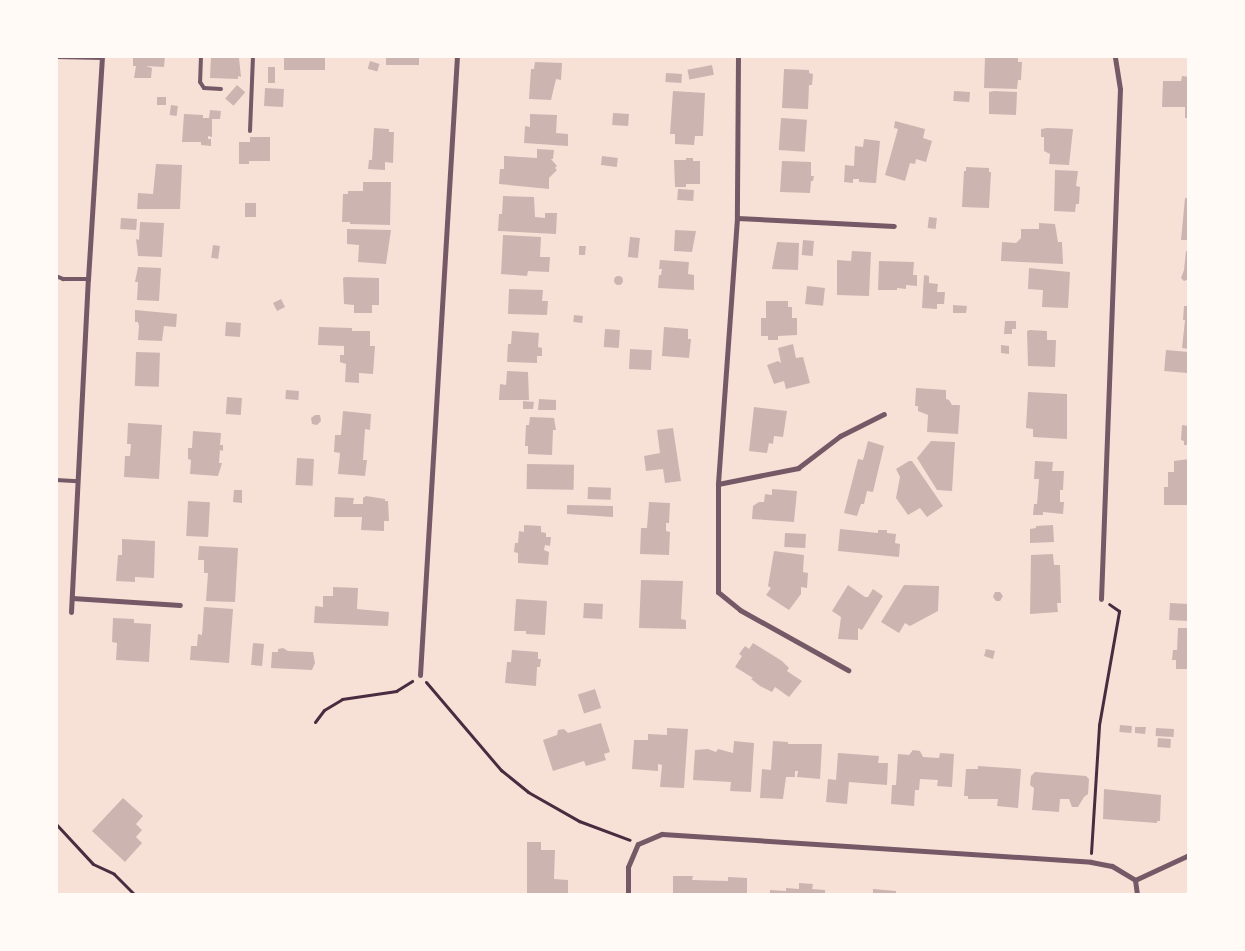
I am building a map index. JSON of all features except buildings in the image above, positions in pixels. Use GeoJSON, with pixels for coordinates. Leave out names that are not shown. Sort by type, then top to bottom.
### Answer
{"type":"FeatureCollection","features":[{"type":"Feature","properties":{"kind":"street"},"geometry":{"type":"LineString","coordinates":[[420,675],[456,56]]}},
{"type":"Feature","properties":{"kind":"street"},"geometry":{"type":"LineString","coordinates":[[738,56],[737,218],[718,484],[718,592],[740,610],[848,670]]}},
{"type":"Feature","properties":{"kind":"street"},"geometry":{"type":"LineString","coordinates":[[1101,599],[1120,89],[1115,56]]}},
{"type":"Feature","properties":{"kind":"street"},"geometry":{"type":"LineString","coordinates":[[71,612],[88,280],[102,57]]}},
{"type":"Feature","properties":{"kind":"street"},"geometry":{"type":"LineString","coordinates":[[737,218],[894,226]]}},
{"type":"Feature","properties":{"kind":"street"},"geometry":{"type":"LineString","coordinates":[[718,484],[798,468],[840,436],[884,414]]}},
{"type":"Feature","properties":{"kind":"street"},"geometry":{"type":"LineString","coordinates":[[72,598],[180,605]]}},
{"type":"Feature","properties":{"kind":"street"},"geometry":{"type":"LineString","coordinates":[[628,895],[628,867],[638,844],[662,834],[689,834],[1091,862],[1112,866],[1136,880]]}},
{"type":"Feature","properties":{"kind":"street"},"geometry":{"type":"LineString","coordinates":[[1136,880],[1189,855]]}},
{"type":"Feature","properties":{"kind":"street"},"geometry":{"type":"LineString","coordinates":[[1136,880],[1137,895]]}},
{"type":"Feature","properties":{"kind":"lane"},"geometry":{"type":"LineString","coordinates":[[56,56],[102,57]]}},
{"type":"Feature","properties":{"kind":"lane"},"geometry":{"type":"LineString","coordinates":[[201,56],[200,82],[204,88],[221,89]]}},
{"type":"Feature","properties":{"kind":"lane"},"geometry":{"type":"LineString","coordinates":[[250,131],[253,56]]}},
{"type":"Feature","properties":{"kind":"lane"},"geometry":{"type":"LineString","coordinates":[[56,276],[63,279],[88,280]]}},
{"type":"Feature","properties":{"kind":"lane"},"geometry":{"type":"LineString","coordinates":[[56,480],[78,481]]}},
{"type":"Feature","properties":{"kind":"path"},"geometry":{"type":"LineString","coordinates":[[1091,862],[1099,725],[1119,611],[1101,599]]}},
{"type":"Feature","properties":{"kind":"path"},"geometry":{"type":"LineString","coordinates":[[315,722],[324,710],[342,699],[396,691],[420,675],[501,770],[528,792],[579,820],[638,844]]}},
{"type":"Feature","properties":{"kind":"path"},"geometry":{"type":"LineString","coordinates":[[56,824],[93,864],[114,874],[135,895]]}}]}
